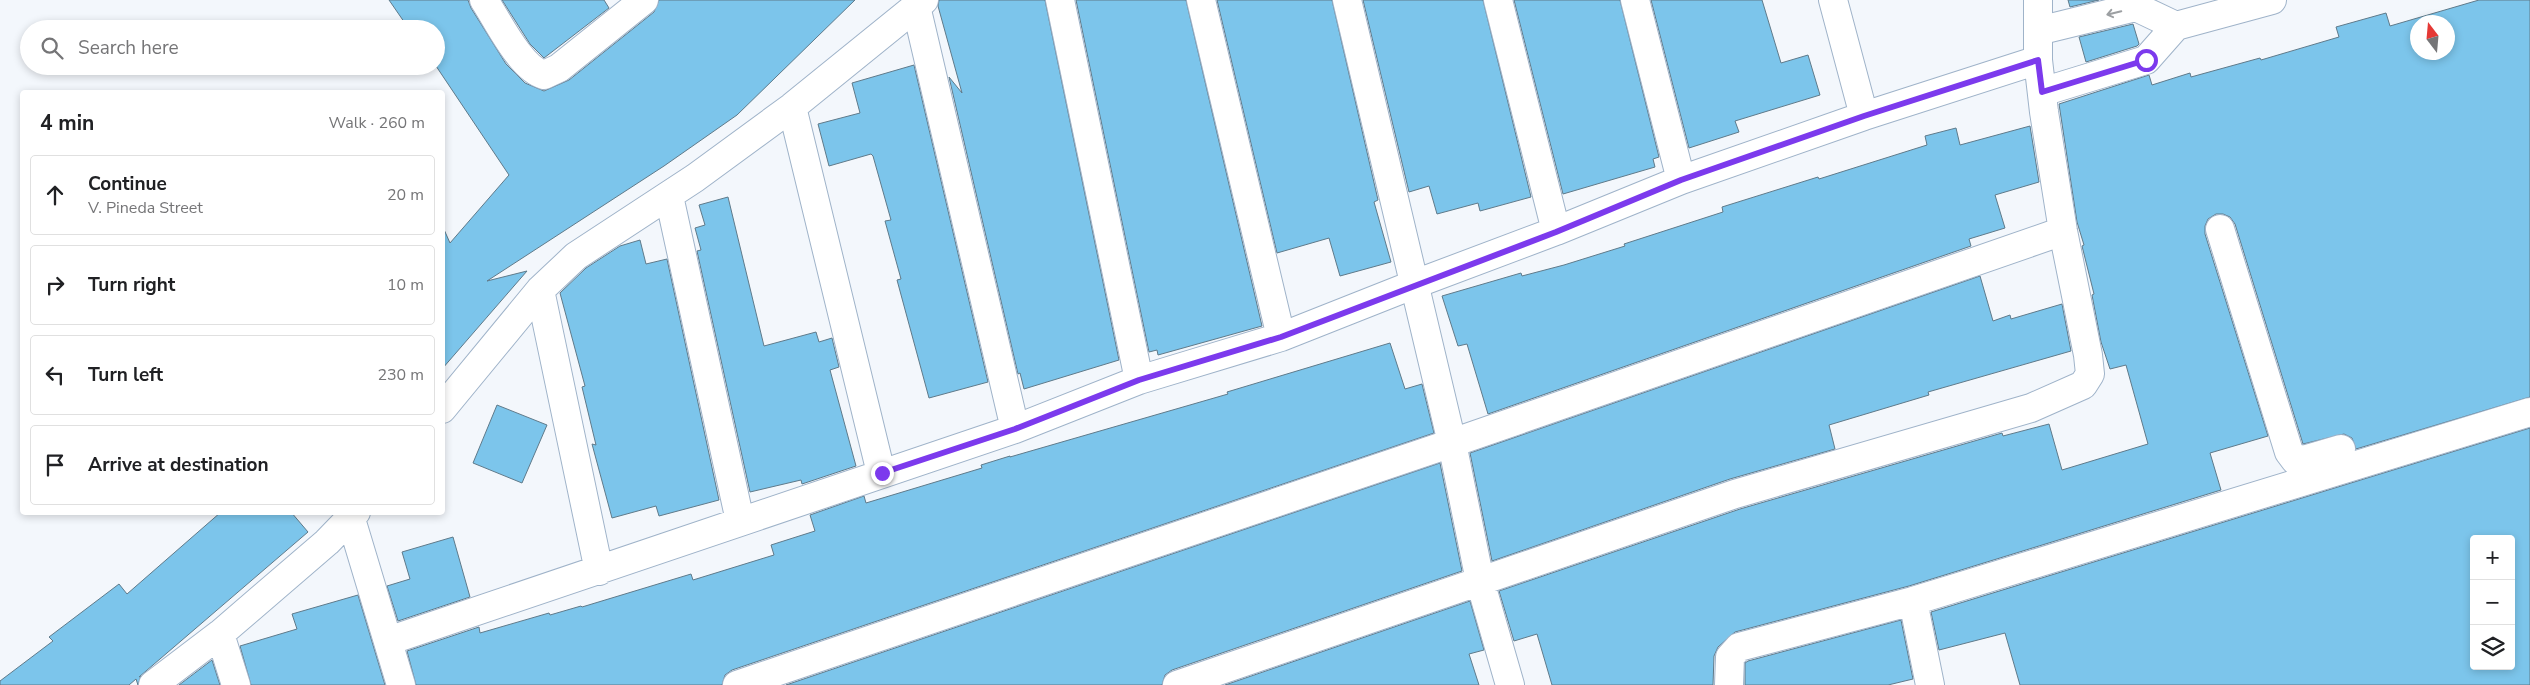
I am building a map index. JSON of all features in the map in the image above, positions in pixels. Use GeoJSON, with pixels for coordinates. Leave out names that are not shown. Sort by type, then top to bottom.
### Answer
{"type":"FeatureCollection","features":[{"type":"Feature","properties":{"kind":"street"},"geometry":{"type":"LineString","coordinates":[[484,0],[523,60],[534,72],[544,75],[559,68],[644,0]]}},
{"type":"Feature","properties":{"kind":"street"},"geometry":{"type":"LineString","coordinates":[[1060,0],[1139,380]]}},
{"type":"Feature","properties":{"kind":"street"},"geometry":{"type":"LineString","coordinates":[[1201,0],[1281,337]]}},
{"type":"Feature","properties":{"kind":"street"},"geometry":{"type":"LineString","coordinates":[[1346,0],[1452,443],[1480,581],[1510,685]]}},
{"type":"Feature","properties":{"kind":"street"},"geometry":{"type":"LineString","coordinates":[[1498,0],[1556,232]]}},
{"type":"Feature","properties":{"kind":"street"},"geometry":{"type":"LineString","coordinates":[[1635,0],[1681,180]]}},
{"type":"Feature","properties":{"kind":"street"},"geometry":{"type":"LineString","coordinates":[[1833,0],[1864,116]]}},
{"type":"Feature","properties":{"kind":"street"},"geometry":{"type":"LineString","coordinates":[[1176,685],[1735,494],[2031,408],[2083,385],[2090,374],[2088,355],[2064,231],[2042,92],[2038,60],[2038,0]]}},
{"type":"Feature","properties":{"kind":"street"},"geometry":{"type":"LineString","coordinates":[[2042,92],[2146,60],[2176,26],[2272,0]]}},
{"type":"Feature","properties":{"kind":"street"},"geometry":{"type":"LineString","coordinates":[[445,405],[540,290],[576,256],[669,196],[792,107],[920,3],[1015,429]]}},
{"type":"Feature","properties":{"kind":"street"},"geometry":{"type":"LineString","coordinates":[[2038,31],[2136,7],[2176,26]]}},
{"type":"Feature","properties":{"kind":"street"},"geometry":{"type":"LineString","coordinates":[[388,641],[1015,429],[1139,380],[1281,337],[1415,284],[1556,232],[1681,180],[1864,116],[2038,60]]}},
{"type":"Feature","properties":{"kind":"street"},"geometry":{"type":"LineString","coordinates":[[792,107],[882,473]]}},
{"type":"Feature","properties":{"kind":"street"},"geometry":{"type":"LineString","coordinates":[[669,196],[740,521]]}},
{"type":"Feature","properties":{"kind":"street"},"geometry":{"type":"LineString","coordinates":[[2220,229],[2289,452],[2295,460],[2308,459],[2357,446],[2366,460]]}},
{"type":"Feature","properties":{"kind":"street"},"geometry":{"type":"LineString","coordinates":[[737,685],[1452,443],[2064,231]]}},
{"type":"Feature","properties":{"kind":"street"},"geometry":{"type":"LineString","coordinates":[[540,290],[599,571]]}},
{"type":"Feature","properties":{"kind":"street"},"geometry":{"type":"LineString","coordinates":[[1729,685],[1730,658],[1739,648],[1913,601],[2366,460],[2530,412]]}},
{"type":"Feature","properties":{"kind":"street"},"geometry":{"type":"LineString","coordinates":[[153,685],[220,634],[354,516],[401,685]]}},
{"type":"Feature","properties":{"kind":"street"},"geometry":{"type":"LineString","coordinates":[[1913,601],[1930,685]]}},
{"type":"Feature","properties":{"kind":"street"},"geometry":{"type":"LineString","coordinates":[[220,634],[236,685]]}},
{"type":"Feature","properties":{"kind":"building"},"geometry":{"type":"Polygon","coordinates":[[[389,0],[468,0],[471,8],[506,64],[525,83],[544,91],[569,80],[654,12],[659,0],[855,0],[737,115],[664,166],[487,281],[527,271],[445,366],[445,232],[450,243],[509,175],[442,75],[445,75],[445,20],[403,20],[389,0]]]}},
{"type":"Feature","properties":{"kind":"building"},"geometry":{"type":"Polygon","coordinates":[[[502,0],[604,0],[609,8],[544,58],[530,44],[502,0]]]}},
{"type":"Feature","properties":{"kind":"building"},"geometry":{"type":"Polygon","coordinates":[[[939,0],[1045,0],[1119,360],[1024,389],[1020,373],[1018,374],[949,77],[962,93],[938,6],[939,0]]]}},
{"type":"Feature","properties":{"kind":"building"},"geometry":{"type":"Polygon","coordinates":[[[1076,0],[1186,0],[1262,326],[1158,355],[1157,350],[1149,352],[1076,0]]]}},
{"type":"Feature","properties":{"kind":"building"},"geometry":{"type":"Polygon","coordinates":[[[1217,0],[1332,0],[1378,200],[1374,202],[1391,262],[1340,276],[1329,238],[1277,253],[1217,0]]]}},
{"type":"Feature","properties":{"kind":"building"},"geometry":{"type":"Polygon","coordinates":[[[1363,0],[1483,0],[1531,197],[1480,211],[1478,203],[1437,214],[1429,186],[1409,192],[1363,0]]]}},
{"type":"Feature","properties":{"kind":"building"},"geometry":{"type":"Polygon","coordinates":[[[1514,0],[1620,0],[1659,157],[1653,159],[1655,167],[1563,194],[1514,0]]]}},
{"type":"Feature","properties":{"kind":"building"},"geometry":{"type":"Polygon","coordinates":[[[1651,0],[1762,0],[1781,63],[1808,55],[1820,95],[1735,121],[1739,132],[1689,148],[1651,0]]]}},
{"type":"Feature","properties":{"kind":"building"},"geometry":{"type":"Polygon","coordinates":[[[2068,0],[2099,0],[2070,7],[2068,0]]]}},
{"type":"Feature","properties":{"kind":"building"},"geometry":{"type":"Polygon","coordinates":[[[2479,0],[2530,0],[2530,397],[2356,449],[2352,438],[2344,434],[2303,444],[2235,224],[2230,217],[2216,214],[2208,219],[2205,226],[2205,234],[2268,436],[2210,453],[2221,490],[1909,586],[1735,632],[1718,647],[1714,656],[1713,685],[1552,685],[1537,634],[1514,641],[1499,591],[1740,509],[2002,433],[2003,436],[2049,424],[2062,470],[2148,444],[2126,365],[2110,369],[2101,342],[2092,295],[2094,294],[2082,246],[2084,245],[2077,222],[2059,104],[2149,75],[2152,85],[2190,73],[2191,77],[2260,58],[2261,60],[2339,37],[2336,27],[2386,13],[2390,26],[2410,20],[2410,60],[2455,60],[2455,15],[2428,15],[2479,0]]]}},
{"type":"Feature","properties":{"kind":"building"},"geometry":{"type":"Polygon","coordinates":[[[2133,24],[2139,44],[2137,46],[2086,62],[2079,37],[2133,24]]]}},
{"type":"Feature","properties":{"kind":"building"},"geometry":{"type":"Polygon","coordinates":[[[914,65],[988,382],[929,398],[897,280],[901,279],[885,221],[891,220],[873,156],[871,154],[829,166],[818,124],[860,113],[852,83],[914,65]]]}},
{"type":"Feature","properties":{"kind":"building"},"geometry":{"type":"Polygon","coordinates":[[[2030,126],[2039,182],[1995,195],[2005,228],[1969,239],[1971,246],[1488,414],[1467,344],[1458,346],[1442,296],[1521,273],[1522,276],[1564,265],[1625,246],[1624,244],[1723,212],[1722,207],[1927,145],[1925,136],[1956,128],[1960,145],[2030,126]]]}},
{"type":"Feature","properties":{"kind":"building"},"geometry":{"type":"Polygon","coordinates":[[[728,197],[764,346],[816,332],[819,342],[832,338],[839,367],[830,370],[856,466],[802,484],[801,480],[750,492],[697,251],[701,250],[695,228],[705,225],[699,205],[728,197]]]}},
{"type":"Feature","properties":{"kind":"building"},"geometry":{"type":"Polygon","coordinates":[[[640,240],[646,264],[667,259],[719,500],[659,516],[656,506],[612,518],[592,444],[596,445],[582,387],[585,386],[560,293],[586,268],[620,246],[640,240]]]}},
{"type":"Feature","properties":{"kind":"building"},"geometry":{"type":"Polygon","coordinates":[[[1980,276],[1993,321],[2010,315],[2011,319],[2062,304],[2071,351],[1928,392],[1929,395],[1829,425],[1835,449],[1730,479],[1492,561],[1470,453],[1980,276]]]}},
{"type":"Feature","properties":{"kind":"building"},"geometry":{"type":"Polygon","coordinates":[[[1390,343],[1405,389],[1422,384],[1434,433],[732,670],[725,675],[722,685],[416,685],[407,651],[479,627],[480,633],[549,613],[550,615],[582,607],[691,574],[693,580],[774,555],[771,545],[815,531],[810,515],[864,496],[866,503],[982,468],[981,465],[1010,456],[1228,394],[1227,392],[1390,343]]]}},
{"type":"Feature","properties":{"kind":"building"},"geometry":{"type":"Polygon","coordinates":[[[497,405],[547,425],[522,483],[473,463],[497,405]]]}},
{"type":"Feature","properties":{"kind":"building"},"geometry":{"type":"Polygon","coordinates":[[[2530,428],[2530,685],[2020,685],[2005,633],[1939,650],[1931,612],[2530,428]]]}},
{"type":"Feature","properties":{"kind":"building"},"geometry":{"type":"Polygon","coordinates":[[[1440,463],[1462,571],[1172,670],[1165,675],[1162,685],[786,685],[1440,463]]]}},
{"type":"Feature","properties":{"kind":"building"},"geometry":{"type":"Polygon","coordinates":[[[218,515],[294,515],[308,532],[139,677],[141,676],[138,685],[136,679],[129,685],[0,685],[0,681],[53,641],[49,637],[119,584],[127,594],[218,515]]]}},
{"type":"Feature","properties":{"kind":"building"},"geometry":{"type":"Polygon","coordinates":[[[453,537],[470,597],[398,621],[387,586],[410,579],[402,552],[453,537]]]}},
{"type":"Feature","properties":{"kind":"building"},"geometry":{"type":"Polygon","coordinates":[[[358,595],[385,685],[251,685],[240,646],[297,629],[292,614],[358,595]]]}},
{"type":"Feature","properties":{"kind":"building"},"geometry":{"type":"Polygon","coordinates":[[[1470,601],[1484,650],[1469,654],[1479,685],[1225,685],[1470,601]]]}},
{"type":"Feature","properties":{"kind":"building"},"geometry":{"type":"Polygon","coordinates":[[[1901,620],[1913,679],[1888,685],[1745,685],[1745,663],[1748,661],[1901,620]]]}},
{"type":"Feature","properties":{"kind":"building"},"geometry":{"type":"Polygon","coordinates":[[[212,660],[220,685],[179,685],[212,660]]]}},
{"type":"Feature","properties":{"kind":"route"},"geometry":{"type":"LineString","coordinates":[[882,473],[1015,429],[1139,380],[1281,337],[1415,284],[1556,232],[1681,180],[1864,116],[2038,60],[2042,92],[2146,60]]}}]}
